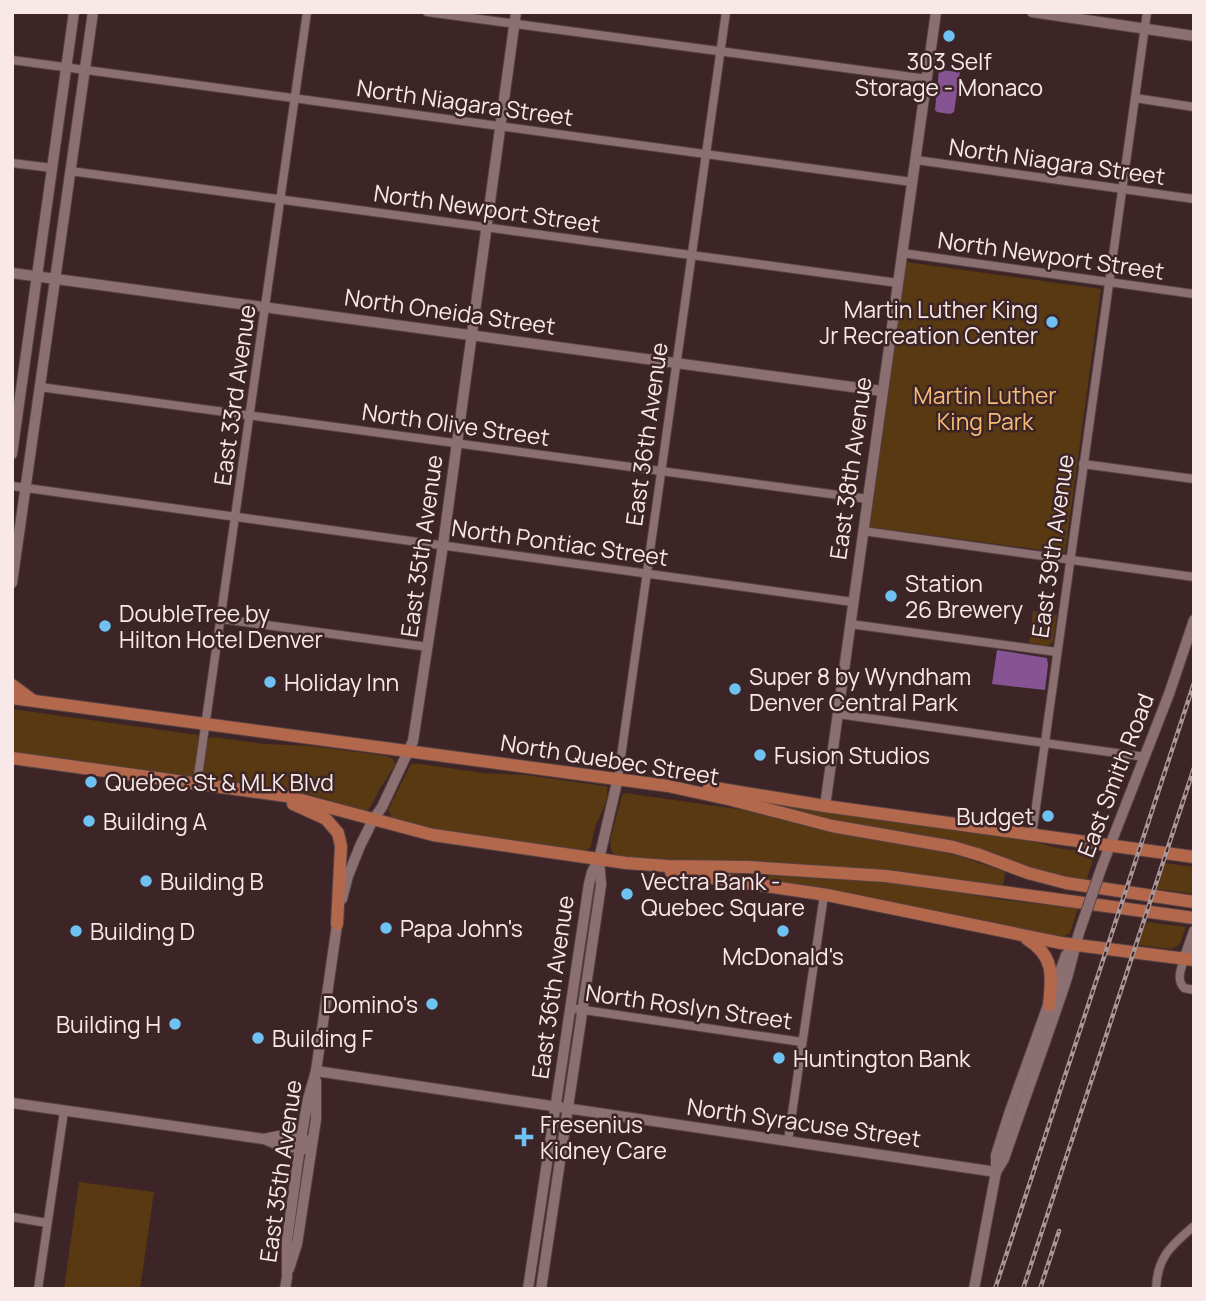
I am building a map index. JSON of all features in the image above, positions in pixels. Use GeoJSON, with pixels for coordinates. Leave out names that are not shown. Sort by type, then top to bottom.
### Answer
{"type":"FeatureCollection","features":[{"type":"Feature","properties":{"kind":"main road"},"geometry":{"type":"LineString","coordinates":[[12,685],[34,701]]}},
{"type":"Feature","properties":{"kind":"main road","name":"North Quebec Street"},"geometry":{"type":"LineString","coordinates":[[12,698],[668,786],[832,826],[953,847],[1053,881],[1194,902]]}},
{"type":"Feature","properties":{"kind":"main road"},"geometry":{"type":"LineString","coordinates":[[12,758],[274,794],[448,837],[824,895],[1075,945],[1189,960]]}},
{"type":"Feature","properties":{"kind":"main road"},"geometry":{"type":"LineString","coordinates":[[12,764],[36,761]]}},
{"type":"Feature","properties":{"kind":"main road"},"geometry":{"type":"LineString","coordinates":[[668,786],[698,785],[825,806],[1194,857]]}},
{"type":"Feature","properties":{"kind":"main road"},"geometry":{"type":"LineString","coordinates":[[274,794],[326,819],[338,833],[341,846],[337,924]]}},
{"type":"Feature","properties":{"kind":"main road"},"geometry":{"type":"LineString","coordinates":[[626,863],[886,876],[1194,918]]}},
{"type":"Feature","properties":{"kind":"main road"},"geometry":{"type":"LineString","coordinates":[[1018,934],[1034,944],[1047,958],[1051,975],[1049,1005]]}},
{"type":"Feature","properties":{"kind":"street"},"geometry":{"type":"LineString","coordinates":[[12,454],[17,384],[38,276],[74,12]]}},
{"type":"Feature","properties":{"kind":"street"},"geometry":{"type":"LineString","coordinates":[[12,583],[93,12]]}},
{"type":"Feature","properties":{"kind":"street","name":"East 33rd Avenue"},"geometry":{"type":"LineString","coordinates":[[197,783],[307,12]]}},
{"type":"Feature","properties":{"kind":"street"},"geometry":{"type":"LineString","coordinates":[[427,12],[923,79]]}},
{"type":"Feature","properties":{"kind":"street","name":"East 35th Avenue"},"geometry":{"type":"LineString","coordinates":[[286,1283],[287,1240],[306,1144],[306,1109],[316,1071],[337,924],[348,876],[373,820],[409,752],[418,719],[516,12]]}},
{"type":"Feature","properties":{"kind":"street","name":"East 36th Avenue"},"geometry":{"type":"LineString","coordinates":[[528,1289],[590,876],[599,859],[618,778],[726,12]]}},
{"type":"Feature","properties":{"kind":"street","name":"East 38th Avenue"},"geometry":{"type":"LineString","coordinates":[[825,806],[916,160],[923,79],[936,12]]}},
{"type":"Feature","properties":{"kind":"street"},"geometry":{"type":"LineString","coordinates":[[1032,12],[1194,36]]}},
{"type":"Feature","properties":{"kind":"street","name":"East 39th Avenue"},"geometry":{"type":"LineString","coordinates":[[1032,835],[1147,12]]}},
{"type":"Feature","properties":{"kind":"street","name":"North Niagara Street"},"geometry":{"type":"LineString","coordinates":[[12,60],[912,182]]}},
{"type":"Feature","properties":{"kind":"street"},"geometry":{"type":"LineString","coordinates":[[1135,98],[1194,107]]}},
{"type":"Feature","properties":{"kind":"street","name":"North Niagara Street"},"geometry":{"type":"LineString","coordinates":[[916,160],[1194,200]]}},
{"type":"Feature","properties":{"kind":"street"},"geometry":{"type":"LineString","coordinates":[[12,163],[52,168]]}},
{"type":"Feature","properties":{"kind":"street","name":"North Newport Street"},"geometry":{"type":"LineString","coordinates":[[70,171],[898,283]]}},
{"type":"Feature","properties":{"kind":"street","name":"North Newport Street"},"geometry":{"type":"LineString","coordinates":[[902,253],[1194,294]]}},
{"type":"Feature","properties":{"kind":"street","name":"North Oneida Street"},"geometry":{"type":"LineString","coordinates":[[12,273],[882,391]]}},
{"type":"Feature","properties":{"kind":"street","name":"North Olive Street"},"geometry":{"type":"LineString","coordinates":[[40,387],[867,499]]}},
{"type":"Feature","properties":{"kind":"street"},"geometry":{"type":"LineString","coordinates":[[1083,464],[1194,479]]}},
{"type":"Feature","properties":{"kind":"street","name":"North Pontiac Street"},"geometry":{"type":"LineString","coordinates":[[12,486],[853,602]]}},
{"type":"Feature","properties":{"kind":"street"},"geometry":{"type":"LineString","coordinates":[[863,531],[1194,577]]}},
{"type":"Feature","properties":{"kind":"street"},"geometry":{"type":"LineString","coordinates":[[222,618],[428,647]]}},
{"type":"Feature","properties":{"kind":"street","name":"East Smith Road"},"geometry":{"type":"LineString","coordinates":[[996,1171],[1004,1159],[1049,1031],[1109,846],[1145,757],[1194,620]]}},
{"type":"Feature","properties":{"kind":"street"},"geometry":{"type":"LineString","coordinates":[[850,624],[1057,652]]}},
{"type":"Feature","properties":{"kind":"street"},"geometry":{"type":"LineString","coordinates":[[838,714],[1145,757]]}},
{"type":"Feature","properties":{"kind":"street","name":"East 36th Avenue"},"geometry":{"type":"LineString","coordinates":[[541,1289],[602,879],[599,859]]}},
{"type":"Feature","properties":{"kind":"street"},"geometry":{"type":"LineString","coordinates":[[788,1141],[824,895]]}},
{"type":"Feature","properties":{"kind":"street"},"geometry":{"type":"LineString","coordinates":[[1191,990],[1184,988],[1180,982],[1180,971],[1189,960],[1192,935]]}},
{"type":"Feature","properties":{"kind":"street","name":"East Smith Road"},"geometry":{"type":"LineString","coordinates":[[974,1289],[996,1171],[996,1155],[1066,956],[1075,945]]}},
{"type":"Feature","properties":{"kind":"street","name":"North Roslyn Street"},"geometry":{"type":"LineString","coordinates":[[570,1009],[802,1042]]}},
{"type":"Feature","properties":{"kind":"street","name":"North Syracuse Street"},"geometry":{"type":"LineString","coordinates":[[316,1071],[996,1171]]}},
{"type":"Feature","properties":{"kind":"street"},"geometry":{"type":"LineString","coordinates":[[12,1103],[264,1139],[278,1136],[306,1144]]}},
{"type":"Feature","properties":{"kind":"street"},"geometry":{"type":"LineString","coordinates":[[37,1289],[64,1111]]}},
{"type":"Feature","properties":{"kind":"street"},"geometry":{"type":"LineString","coordinates":[[12,1217],[47,1223]]}},
{"type":"Feature","properties":{"kind":"street"},"geometry":{"type":"LineString","coordinates":[[1156,1289],[1158,1268],[1164,1255],[1194,1226]]}},
{"type":"Feature","properties":{"kind":"green space","name":"Martin Luther King Park"},"geometry":{"type":"Polygon","coordinates":[[[906,262],[1101,289],[1065,553],[870,527],[906,262]]]}},
{"type":"Feature","properties":{"kind":"green space"},"geometry":{"type":"Polygon","coordinates":[[[1033,611],[1057,615],[1053,642],[1048,646],[1029,643],[1033,611]]]}},
{"type":"Feature","properties":{"kind":"green space"},"geometry":{"type":"Polygon","coordinates":[[[12,709],[198,735],[201,737],[195,774],[190,777],[12,753],[12,709]]]}},
{"type":"Feature","properties":{"kind":"green space"},"geometry":{"type":"Polygon","coordinates":[[[212,737],[387,756],[394,760],[395,765],[371,806],[368,810],[362,810],[312,795],[203,778],[208,739],[212,737]]]}},
{"type":"Feature","properties":{"kind":"green space"},"geometry":{"type":"Polygon","coordinates":[[[411,764],[604,786],[607,787],[607,799],[595,828],[591,847],[585,851],[435,829],[392,818],[388,810],[411,764]]]}},
{"type":"Feature","properties":{"kind":"green space"},"geometry":{"type":"Polygon","coordinates":[[[625,793],[744,810],[820,830],[930,849],[1005,872],[1003,887],[616,855],[612,852],[610,841],[622,795],[625,793]]]}},
{"type":"Feature","properties":{"kind":"green space"},"geometry":{"type":"Polygon","coordinates":[[[756,800],[1028,840],[1057,848],[1093,853],[1094,857],[1086,882],[1048,874],[955,842],[815,817],[756,800]]]}},
{"type":"Feature","properties":{"kind":"green space"},"geometry":{"type":"Polygon","coordinates":[[[1164,863],[1194,867],[1194,894],[1157,889],[1164,863]]]}},
{"type":"Feature","properties":{"kind":"green space"},"geometry":{"type":"Polygon","coordinates":[[[709,873],[894,882],[1003,900],[1078,908],[1070,933],[1062,937],[709,873]]]}},
{"type":"Feature","properties":{"kind":"green space"},"geometry":{"type":"Polygon","coordinates":[[[1146,922],[1186,927],[1180,944],[1172,949],[1138,945],[1146,922]]]}},
{"type":"Feature","properties":{"kind":"green space"},"geometry":{"type":"Polygon","coordinates":[[[79,1182],[154,1192],[140,1289],[64,1289],[79,1182]]]}},
{"type":"Feature","properties":{"kind":"shaded area"},"geometry":{"type":"Polygon","coordinates":[[[939,70],[960,72],[954,112],[950,114],[935,110],[939,70]]]}},
{"type":"Feature","properties":{"kind":"shaded area"},"geometry":{"type":"Polygon","coordinates":[[[997,650],[1047,658],[1045,690],[992,684],[997,650]]]}},
{"type":"Feature","properties":{"kind":"railway"},"geometry":{"type":"LineString","coordinates":[[995,1289],[1194,683]]}},
{"type":"Feature","properties":{"kind":"railway"},"geometry":{"type":"LineString","coordinates":[[1023,1289],[1194,768]]}},
{"type":"Feature","properties":{"kind":"railway"},"geometry":{"type":"LineString","coordinates":[[1040,1289],[1059,1231]]}},
{"type":"Feature","properties":{"kind":"place","name":"303 Self Storage - Monaco"},"geometry":{"type":"Point","coordinates":[949,36]}},
{"type":"Feature","properties":{"kind":"place","name":"Martin Luther King Jr Recreation Center"},"geometry":{"type":"Point","coordinates":[1052,322]}},
{"type":"Feature","properties":{"kind":"place","name":"Station 26 Brewery"},"geometry":{"type":"Point","coordinates":[891,596]}},
{"type":"Feature","properties":{"kind":"place","name":"DoubleTree by Hilton Hotel Denver"},"geometry":{"type":"Point","coordinates":[105,626]}},
{"type":"Feature","properties":{"kind":"place","name":"Holiday Inn"},"geometry":{"type":"Point","coordinates":[270,682]}},
{"type":"Feature","properties":{"kind":"place","name":"Super 8 by Wyndham Denver Central Park"},"geometry":{"type":"Point","coordinates":[735,689]}},
{"type":"Feature","properties":{"kind":"place","name":"Fusion Studios"},"geometry":{"type":"Point","coordinates":[760,755]}},
{"type":"Feature","properties":{"kind":"place","name":"Quebec St & MLK Blvd"},"geometry":{"type":"Point","coordinates":[91,782]}},
{"type":"Feature","properties":{"kind":"place","name":"Budget"},"geometry":{"type":"Point","coordinates":[1048,816]}},
{"type":"Feature","properties":{"kind":"place","name":"Building A"},"geometry":{"type":"Point","coordinates":[89,821]}},
{"type":"Feature","properties":{"kind":"place","name":"Building B"},"geometry":{"type":"Point","coordinates":[146,881]}},
{"type":"Feature","properties":{"kind":"place","name":"Vectra Bank - Quebec Square"},"geometry":{"type":"Point","coordinates":[627,894]}},
{"type":"Feature","properties":{"kind":"place","name":"Papa John's"},"geometry":{"type":"Point","coordinates":[386,928]}},
{"type":"Feature","properties":{"kind":"place","name":"Building D"},"geometry":{"type":"Point","coordinates":[76,931]}},
{"type":"Feature","properties":{"kind":"place","name":"McDonald's"},"geometry":{"type":"Point","coordinates":[783,931]}},
{"type":"Feature","properties":{"kind":"place","name":"Domino's"},"geometry":{"type":"Point","coordinates":[432,1004]}},
{"type":"Feature","properties":{"kind":"place","name":"Building H"},"geometry":{"type":"Point","coordinates":[175,1024]}},
{"type":"Feature","properties":{"kind":"place","name":"Building F"},"geometry":{"type":"Point","coordinates":[258,1038]}},
{"type":"Feature","properties":{"kind":"place","name":"Huntington Bank"},"geometry":{"type":"Point","coordinates":[779,1058]}},
{"type":"Feature","properties":{"kind":"place","name":"Fresenius Kidney Care"},"geometry":{"type":"Point","coordinates":[524,1137]}}]}
